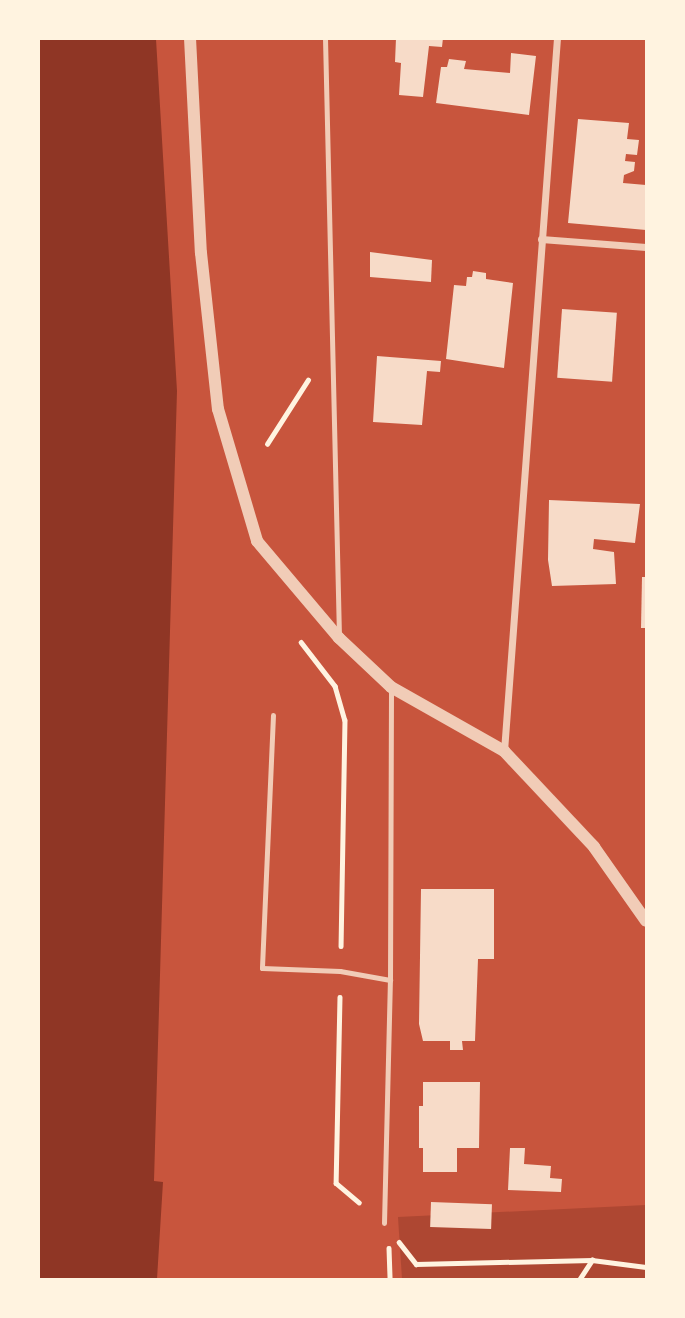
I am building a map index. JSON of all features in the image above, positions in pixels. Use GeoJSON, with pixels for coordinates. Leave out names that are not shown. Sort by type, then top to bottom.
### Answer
{"type":"FeatureCollection","features":[{"type":"Feature","properties":{"kind":"street"},"geometry":{"type":"LineString","coordinates":[[190,38],[201,253],[218,409],[257,541],[339,638],[391,687],[504,751],[594,847],[646,921]]}},
{"type":"Feature","properties":{"kind":"street"},"geometry":{"type":"LineString","coordinates":[[504,751],[557,38]]}},
{"type":"Feature","properties":{"kind":"street"},"geometry":{"type":"LineString","coordinates":[[541,239],[646,247]]}},
{"type":"Feature","properties":{"kind":"lane"},"geometry":{"type":"LineString","coordinates":[[326,38],[339,638]]}},
{"type":"Feature","properties":{"kind":"lane"},"geometry":{"type":"LineString","coordinates":[[384,1223],[390,980],[391,687]]}},
{"type":"Feature","properties":{"kind":"lane"},"geometry":{"type":"LineString","coordinates":[[272,715],[262,968],[340,971],[390,980]]}},
{"type":"Feature","properties":{"kind":"path"},"geometry":{"type":"LineString","coordinates":[[267,444],[332,341]]}},
{"type":"Feature","properties":{"kind":"path"},"geometry":{"type":"LineString","coordinates":[[296,636],[335,686],[345,720],[337,1183]]}},
{"type":"Feature","properties":{"kind":"path"},"geometry":{"type":"LineString","coordinates":[[384,1223],[416,1264],[592,1260],[646,1267]]}},
{"type":"Feature","properties":{"kind":"path"},"geometry":{"type":"LineString","coordinates":[[384,1223],[389,1244],[390,1279]]}},
{"type":"Feature","properties":{"kind":"path"},"geometry":{"type":"LineString","coordinates":[[579,1279],[592,1260]]}},
{"type":"Feature","properties":{"kind":"shaded area"},"geometry":{"type":"Polygon","coordinates":[[[38,39],[156,39],[177,391],[154,1181],[163,1182],[157,1279],[39,1279],[38,39]]]}},
{"type":"Feature","properties":{"kind":"shaded area"},"geometry":{"type":"Polygon","coordinates":[[[646,1205],[646,1279],[402,1279],[398,1217],[646,1205]]]}},
{"type":"Feature","properties":{"kind":"building"},"geometry":{"type":"Polygon","coordinates":[[[396,38],[443,38],[442,47],[429,46],[423,97],[399,95],[401,63],[395,62],[396,38]]]}},
{"type":"Feature","properties":{"kind":"building"},"geometry":{"type":"Polygon","coordinates":[[[511,53],[536,56],[529,115],[436,103],[441,67],[447,67],[449,59],[466,61],[464,69],[510,73],[511,53]]]}},
{"type":"Feature","properties":{"kind":"building"},"geometry":{"type":"Polygon","coordinates":[[[578,119],[629,123],[627,139],[639,140],[637,155],[626,154],[625,161],[635,162],[634,171],[624,175],[623,183],[646,185],[646,230],[568,223],[578,119]]]}},
{"type":"Feature","properties":{"kind":"building"},"geometry":{"type":"Polygon","coordinates":[[[370,252],[432,260],[431,282],[370,277],[370,252]]]}},
{"type":"Feature","properties":{"kind":"building"},"geometry":{"type":"Polygon","coordinates":[[[473,271],[486,273],[486,279],[513,283],[504,368],[446,359],[454,285],[466,286],[467,277],[472,277],[473,271]]]}},
{"type":"Feature","properties":{"kind":"building"},"geometry":{"type":"Polygon","coordinates":[[[562,309],[617,313],[612,382],[557,378],[562,309]]]}},
{"type":"Feature","properties":{"kind":"building"},"geometry":{"type":"Polygon","coordinates":[[[377,356],[441,361],[440,372],[427,371],[422,425],[373,422],[377,356]]]}},
{"type":"Feature","properties":{"kind":"building"},"geometry":{"type":"Polygon","coordinates":[[[549,500],[640,504],[635,543],[594,539],[593,549],[614,552],[616,584],[552,586],[548,560],[549,500]]]}},
{"type":"Feature","properties":{"kind":"building"},"geometry":{"type":"Polygon","coordinates":[[[642,577],[646,577],[646,628],[641,628],[642,577]]]}},
{"type":"Feature","properties":{"kind":"building"},"geometry":{"type":"Polygon","coordinates":[[[421,889],[494,889],[494,959],[478,959],[475,1041],[462,1041],[463,1050],[450,1050],[450,1041],[423,1041],[419,1024],[421,889]]]}},
{"type":"Feature","properties":{"kind":"building"},"geometry":{"type":"Polygon","coordinates":[[[423,1082],[480,1082],[479,1148],[457,1148],[457,1172],[423,1172],[423,1148],[419,1148],[419,1106],[423,1106],[423,1082]]]}},
{"type":"Feature","properties":{"kind":"building"},"geometry":{"type":"Polygon","coordinates":[[[510,1148],[525,1148],[524,1164],[551,1166],[550,1178],[562,1179],[561,1192],[508,1190],[510,1148]]]}},
{"type":"Feature","properties":{"kind":"building"},"geometry":{"type":"Polygon","coordinates":[[[431,1202],[492,1204],[491,1229],[430,1227],[431,1202]]]}}]}
